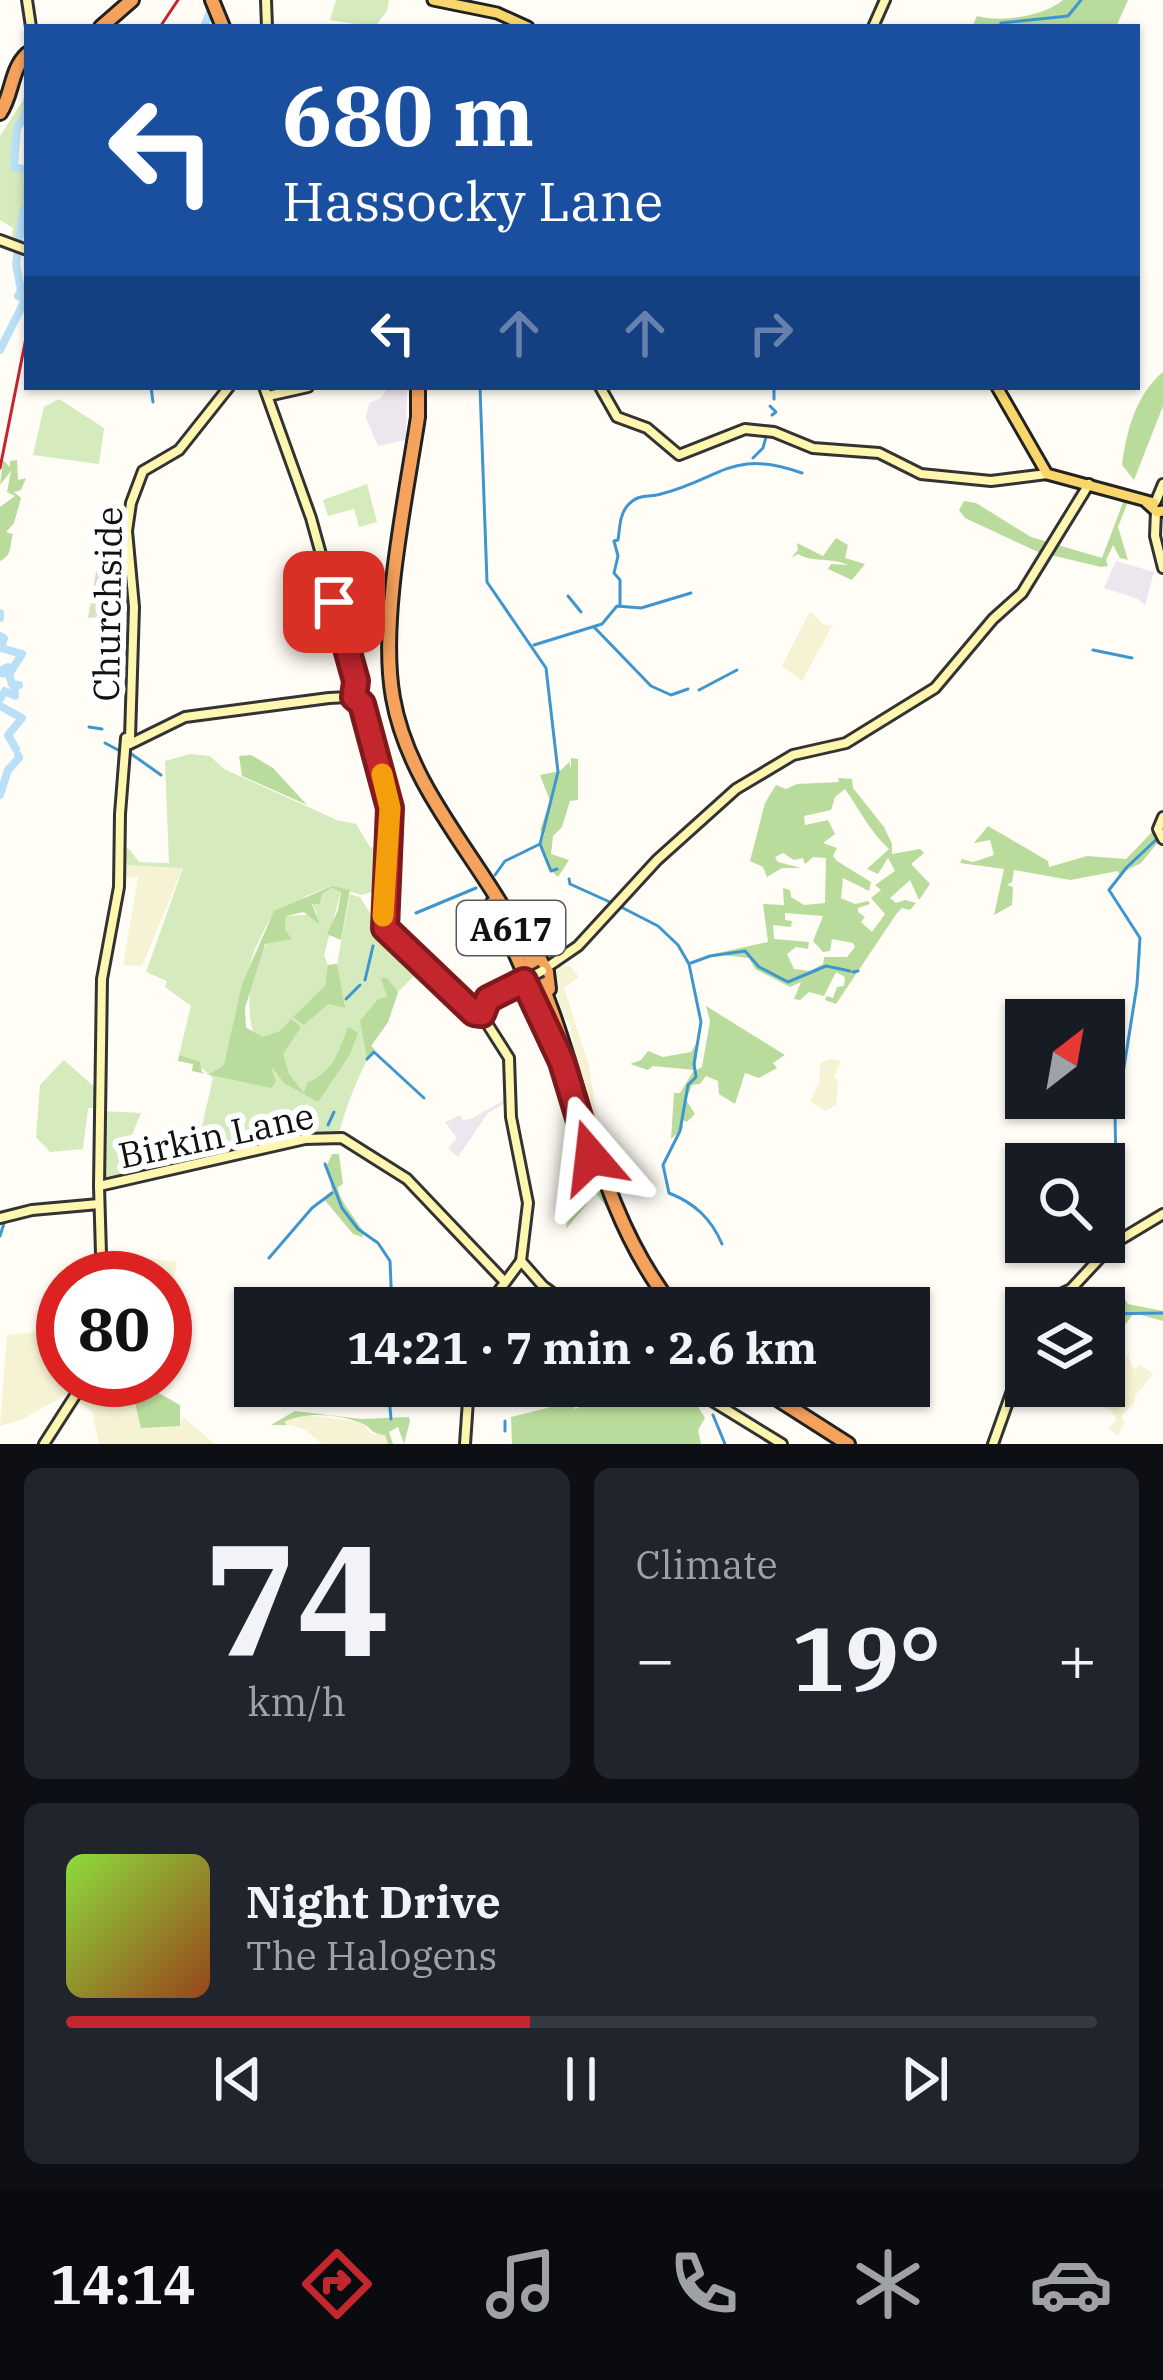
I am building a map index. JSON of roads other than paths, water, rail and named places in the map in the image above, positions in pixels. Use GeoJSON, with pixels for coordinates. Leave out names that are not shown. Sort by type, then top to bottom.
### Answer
{"type":"FeatureCollection","features":[{"type":"Feature","properties":{"kind":"highway"},"geometry":{"type":"LineString","coordinates":[[104,24],[132,0]]}},
{"type":"Feature","properties":{"kind":"highway"},"geometry":{"type":"LineString","coordinates":[[0,113],[13,88],[15,68],[24,58]]}},
{"type":"Feature","properties":{"kind":"highway","name":"A617"},"geometry":{"type":"LineString","coordinates":[[416,390],[388,607],[386,677],[393,717],[405,752],[525,953],[563,1058]]}},
{"type":"Feature","properties":{"kind":"highway","name":"A617"},"geometry":{"type":"LineString","coordinates":[[416,390],[418,417],[390,626],[396,713],[419,775],[528,952],[614,1220],[655,1287]]}},
{"type":"Feature","properties":{"kind":"highway"},"geometry":{"type":"LineString","coordinates":[[466,855],[563,1058]]}},
{"type":"Feature","properties":{"kind":"highway"},"geometry":{"type":"LineString","coordinates":[[479,870],[544,970],[563,1058]]}},
{"type":"Feature","properties":{"kind":"highway"},"geometry":{"type":"LineString","coordinates":[[786,1407],[844,1444]]}},
{"type":"Feature","properties":{"kind":"main road"},"geometry":{"type":"LineString","coordinates":[[433,0],[497,13],[521,24]]}},
{"type":"Feature","properties":{"kind":"main road"},"geometry":{"type":"LineString","coordinates":[[0,240],[23,249]]}},
{"type":"Feature","properties":{"kind":"main road","name":"Churchside"},"geometry":{"type":"LineString","coordinates":[[102,1251],[104,956],[119,887],[119,814],[130,741],[134,607],[127,531],[140,476],[151,464],[179,450],[223,390]]}},
{"type":"Feature","properties":{"kind":"main road"},"geometry":{"type":"LineString","coordinates":[[601,390],[616,417],[646,428],[675,454],[691,453],[738,429],[767,431],[814,448],[879,453],[909,471],[992,482],[1047,474],[1157,506]]}},
{"type":"Feature","properties":{"kind":"main road"},"geometry":{"type":"LineString","coordinates":[[999,390],[1047,474]]}},
{"type":"Feature","properties":{"kind":"main road"},"geometry":{"type":"LineString","coordinates":[[266,392],[311,518],[390,808],[385,928],[468,1010],[482,1014]]}},
{"type":"Feature","properties":{"kind":"main road"},"geometry":{"type":"LineString","coordinates":[[500,1287],[521,1261],[528,1203],[511,1117],[510,1062],[504,1045],[486,1026],[482,1014],[488,999],[578,946],[657,860],[724,798],[794,755],[838,746],[935,688],[992,619],[1022,593],[1089,484]]}},
{"type":"Feature","properties":{"kind":"main road"},"geometry":{"type":"LineString","coordinates":[[1162,564],[1157,506],[1163,484]]}},
{"type":"Feature","properties":{"kind":"main road"},"geometry":{"type":"LineString","coordinates":[[130,741],[185,717],[356,696]]}},
{"type":"Feature","properties":{"kind":"main road"},"geometry":{"type":"LineString","coordinates":[[1163,817],[1158,829],[1163,839]]}},
{"type":"Feature","properties":{"kind":"main road","name":"Birkin Lane"},"geometry":{"type":"LineString","coordinates":[[99,1186],[305,1139],[346,1140],[414,1184],[504,1281]]}},
{"type":"Feature","properties":{"kind":"main road"},"geometry":{"type":"LineString","coordinates":[[0,1218],[100,1204]]}},
{"type":"Feature","properties":{"kind":"main road"},"geometry":{"type":"LineString","coordinates":[[1071,1287],[1113,1244],[1163,1214]]}},
{"type":"Feature","properties":{"kind":"main road"},"geometry":{"type":"LineString","coordinates":[[521,1261],[544,1287]]}},
{"type":"Feature","properties":{"kind":"main road"},"geometry":{"type":"LineString","coordinates":[[44,1444],[66,1407]]}},
{"type":"Feature","properties":{"kind":"main road"},"geometry":{"type":"LineString","coordinates":[[465,1444],[468,1407]]}},
{"type":"Feature","properties":{"kind":"main road"},"geometry":{"type":"LineString","coordinates":[[722,1407],[782,1444]]}},
{"type":"Feature","properties":{"kind":"main road"},"geometry":{"type":"LineString","coordinates":[[993,1444],[1006,1407]]}},
{"type":"Feature","properties":{"kind":"waterway"},"geometry":{"type":"LineString","coordinates":[[1001,24],[1068,16],[1081,0]]}},
{"type":"Feature","properties":{"kind":"waterway"},"geometry":{"type":"LineString","coordinates":[[205,24],[210,12]]}},
{"type":"Feature","properties":{"kind":"waterway"},"geometry":{"type":"LineString","coordinates":[[24,116],[17,129],[14,167],[24,169]]}},
{"type":"Feature","properties":{"kind":"waterway"},"geometry":{"type":"LineString","coordinates":[[24,210],[16,264],[18,296],[24,299]]}},
{"type":"Feature","properties":{"kind":"waterway"},"geometry":{"type":"LineString","coordinates":[[0,350],[24,302]]}},
{"type":"Feature","properties":{"kind":"waterway"},"geometry":{"type":"LineString","coordinates":[[151,390],[153,402]]}},
{"type":"Feature","properties":{"kind":"waterway"},"geometry":{"type":"LineString","coordinates":[[480,390],[487,582],[546,668],[558,772],[540,844],[551,871],[557,869]]}},
{"type":"Feature","properties":{"kind":"waterway"},"geometry":{"type":"LineString","coordinates":[[774,390],[774,399]]}},
{"type":"Feature","properties":{"kind":"waterway"},"geometry":{"type":"LineString","coordinates":[[770,406],[776,412],[772,415]]}},
{"type":"Feature","properties":{"kind":"waterway"},"geometry":{"type":"LineString","coordinates":[[753,458],[766,437]]}},
{"type":"Feature","properties":{"kind":"waterway"},"geometry":{"type":"LineString","coordinates":[[620,606],[614,541],[632,501],[743,464],[802,473]]}},
{"type":"Feature","properties":{"kind":"waterway"},"geometry":{"type":"LineString","coordinates":[[534,645],[602,624],[617,606],[641,608],[691,593]]}},
{"type":"Feature","properties":{"kind":"waterway"},"geometry":{"type":"LineString","coordinates":[[568,596],[581,612]]}},
{"type":"Feature","properties":{"kind":"waterway"},"geometry":{"type":"LineString","coordinates":[[0,613],[0,618]]}},
{"type":"Feature","properties":{"kind":"waterway"},"geometry":{"type":"LineString","coordinates":[[594,627],[651,686],[671,695],[688,689]]}},
{"type":"Feature","properties":{"kind":"waterway"},"geometry":{"type":"LineString","coordinates":[[0,636],[4,638],[1,648],[22,654],[11,671],[8,667],[0,671]]}},
{"type":"Feature","properties":{"kind":"waterway"},"geometry":{"type":"LineString","coordinates":[[1093,650],[1132,658]]}},
{"type":"Feature","properties":{"kind":"waterway"},"geometry":{"type":"LineString","coordinates":[[699,690],[737,670]]}},
{"type":"Feature","properties":{"kind":"waterway"},"geometry":{"type":"LineString","coordinates":[[0,673],[9,674],[12,684],[19,685],[14,688],[15,696],[5,691],[0,699]]}},
{"type":"Feature","properties":{"kind":"waterway"},"geometry":{"type":"LineString","coordinates":[[0,706],[22,718],[8,735],[16,749]]}},
{"type":"Feature","properties":{"kind":"waterway"},"geometry":{"type":"LineString","coordinates":[[89,727],[102,729]]}},
{"type":"Feature","properties":{"kind":"waterway"},"geometry":{"type":"LineString","coordinates":[[105,743],[120,751]]}},
{"type":"Feature","properties":{"kind":"waterway"},"geometry":{"type":"LineString","coordinates":[[130,753],[161,775]]}},
{"type":"Feature","properties":{"kind":"waterway"},"geometry":{"type":"LineString","coordinates":[[0,795],[18,755]]}},
{"type":"Feature","properties":{"kind":"waterway"},"geometry":{"type":"LineString","coordinates":[[1125,1061],[1140,938],[1109,890],[1157,839]]}},
{"type":"Feature","properties":{"kind":"waterway"},"geometry":{"type":"LineString","coordinates":[[495,875],[505,861],[540,844]]}},
{"type":"Feature","properties":{"kind":"waterway"},"geometry":{"type":"LineString","coordinates":[[569,879],[570,884],[612,903]]}},
{"type":"Feature","properties":{"kind":"waterway"},"geometry":{"type":"LineString","coordinates":[[416,913],[476,888]]}},
{"type":"Feature","properties":{"kind":"waterway"},"geometry":{"type":"LineString","coordinates":[[621,907],[658,926],[689,964],[701,1022],[696,1077],[688,1085],[680,1131],[663,1165],[669,1193],[701,1212],[722,1244]]}},
{"type":"Feature","properties":{"kind":"waterway"},"geometry":{"type":"LineString","coordinates":[[388,923],[399,919]]}},
{"type":"Feature","properties":{"kind":"waterway"},"geometry":{"type":"LineString","coordinates":[[377,934],[381,927]]}},
{"type":"Feature","properties":{"kind":"waterway"},"geometry":{"type":"LineString","coordinates":[[365,980],[373,946]]}},
{"type":"Feature","properties":{"kind":"waterway"},"geometry":{"type":"LineString","coordinates":[[691,963],[745,951],[759,967],[788,982],[826,966],[850,971]]}},
{"type":"Feature","properties":{"kind":"waterway"},"geometry":{"type":"LineString","coordinates":[[853,972],[858,971]]}},
{"type":"Feature","properties":{"kind":"waterway"},"geometry":{"type":"LineString","coordinates":[[346,999],[360,985]]}},
{"type":"Feature","properties":{"kind":"waterway"},"geometry":{"type":"LineString","coordinates":[[367,1059],[374,1052],[424,1098]]}},
{"type":"Feature","properties":{"kind":"waterway"},"geometry":{"type":"LineString","coordinates":[[328,1125],[334,1112]]}},
{"type":"Feature","properties":{"kind":"waterway"},"geometry":{"type":"LineString","coordinates":[[1115,1119],[1116,1143]]}},
{"type":"Feature","properties":{"kind":"waterway"},"geometry":{"type":"LineString","coordinates":[[325,1164],[342,1208],[390,1261],[391,1287]]}},
{"type":"Feature","properties":{"kind":"waterway"},"geometry":{"type":"LineString","coordinates":[[269,1258],[312,1208],[332,1193]]}},
{"type":"Feature","properties":{"kind":"waterway"},"geometry":{"type":"LineString","coordinates":[[0,1236],[5,1220]]}},
{"type":"Feature","properties":{"kind":"waterway"},"geometry":{"type":"LineString","coordinates":[[1125,1314],[1163,1313]]}},
{"type":"Feature","properties":{"kind":"waterway"},"geometry":{"type":"LineString","coordinates":[[390,1407],[391,1419]]}},
{"type":"Feature","properties":{"kind":"waterway"},"geometry":{"type":"LineString","coordinates":[[713,1415],[725,1444]]}},
{"type":"Feature","properties":{"kind":"waterway"},"geometry":{"type":"LineString","coordinates":[[505,1421],[505,1431]]}},
{"type":"Feature","properties":{"kind":"railway"},"geometry":{"type":"LineString","coordinates":[[162,24],[178,0]]}},
{"type":"Feature","properties":{"kind":"railway"},"geometry":{"type":"LineString","coordinates":[[0,468],[24,348]]}}]}
